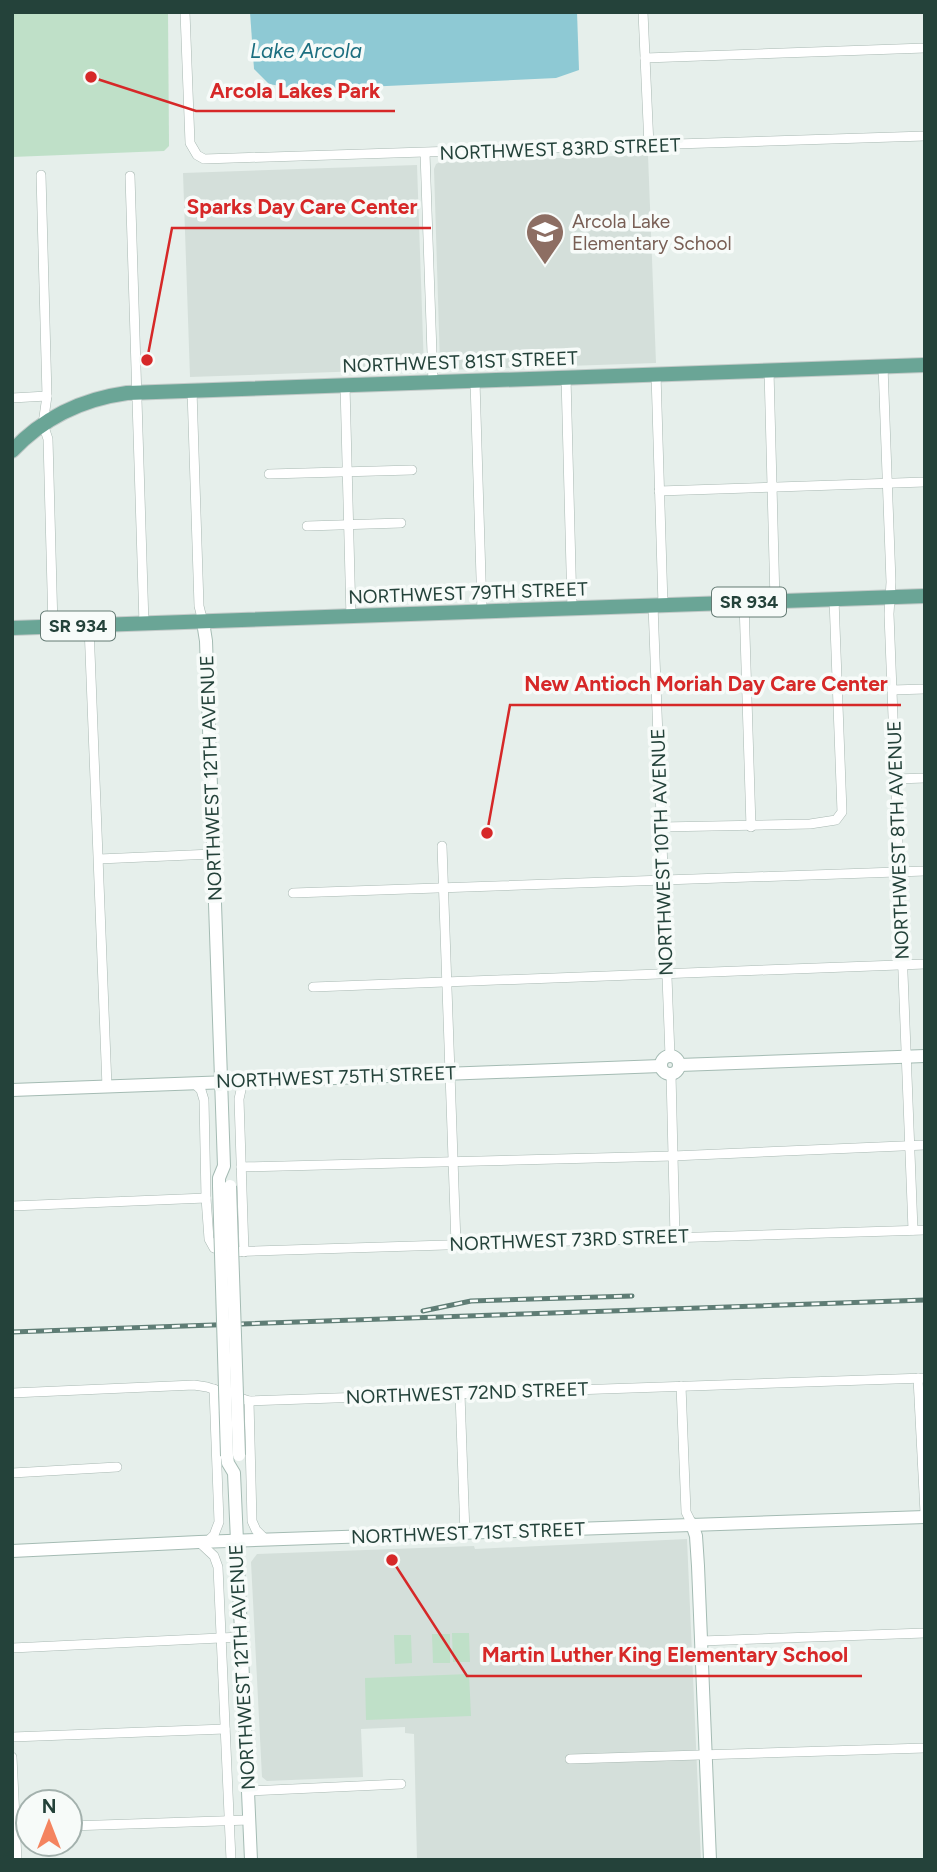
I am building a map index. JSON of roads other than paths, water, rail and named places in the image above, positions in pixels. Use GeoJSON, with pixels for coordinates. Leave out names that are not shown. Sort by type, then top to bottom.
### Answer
{"type":"FeatureCollection","features":[{"type":"Feature","properties":{"kind":"main road","name":"NORTHWEST 81ST STREET"},"geometry":{"type":"LineString","coordinates":[[12,451],[43,424],[69,409],[97,399],[137,392],[925,365]]}},
{"type":"Feature","properties":{"kind":"main road","name":"NORTHWEST 79TH STREET"},"geometry":{"type":"LineString","coordinates":[[12,628],[925,596]]}},
{"type":"Feature","properties":{"kind":"street","name":"NORTHWEST 83RD STREET"},"geometry":{"type":"LineString","coordinates":[[185,12],[190,143],[197,155],[204,159],[925,136]]}},
{"type":"Feature","properties":{"kind":"street"},"geometry":{"type":"LineString","coordinates":[[643,12],[649,146]]}},
{"type":"Feature","properties":{"kind":"street"},"geometry":{"type":"LineString","coordinates":[[645,58],[925,48]]}},
{"type":"Feature","properties":{"kind":"street"},"geometry":{"type":"LineString","coordinates":[[425,153],[433,382]]}},
{"type":"Feature","properties":{"kind":"street"},"geometry":{"type":"LineString","coordinates":[[41,175],[47,396],[43,424],[48,439],[53,627]]}},
{"type":"Feature","properties":{"kind":"street"},"geometry":{"type":"LineString","coordinates":[[130,176],[144,624]]}},
{"type":"Feature","properties":{"kind":"street","name":"NORTHWEST 8TH AVENUE"},"geometry":{"type":"LineString","coordinates":[[883,366],[892,690],[913,1230]]}},
{"type":"Feature","properties":{"kind":"street"},"geometry":{"type":"LineString","coordinates":[[769,370],[775,601]]}},
{"type":"Feature","properties":{"kind":"street","name":"NORTHWEST 10TH AVENUE"},"geometry":{"type":"LineString","coordinates":[[656,374],[662,881],[676,1237]]}},
{"type":"Feature","properties":{"kind":"street"},"geometry":{"type":"LineString","coordinates":[[566,377],[572,608]]}},
{"type":"Feature","properties":{"kind":"street"},"geometry":{"type":"LineString","coordinates":[[475,380],[482,611]]}},
{"type":"Feature","properties":{"kind":"street"},"geometry":{"type":"LineString","coordinates":[[345,385],[351,617]]}},
{"type":"Feature","properties":{"kind":"street","name":"NORTHWEST 12TH AVENUE"},"geometry":{"type":"LineString","coordinates":[[192,390],[199,606],[206,641],[224,1166],[229,1178],[224,1186],[233,1455],[239,1464],[234,1473],[236,1541],[251,1860]]}},
{"type":"Feature","properties":{"kind":"street"},"geometry":{"type":"LineString","coordinates":[[12,398],[47,396]]}},
{"type":"Feature","properties":{"kind":"street"},"geometry":{"type":"LineString","coordinates":[[47,396],[53,406],[69,409]]}},
{"type":"Feature","properties":{"kind":"street"},"geometry":{"type":"LineString","coordinates":[[269,474],[412,470]]}},
{"type":"Feature","properties":{"kind":"street"},"geometry":{"type":"LineString","coordinates":[[659,491],[925,482]]}},
{"type":"Feature","properties":{"kind":"street"},"geometry":{"type":"LineString","coordinates":[[307,526],[401,523]]}},
{"type":"Feature","properties":{"kind":"street"},"geometry":{"type":"LineString","coordinates":[[661,827],[751,827],[836,820],[842,811],[834,599]]}},
{"type":"Feature","properties":{"kind":"street"},"geometry":{"type":"LineString","coordinates":[[744,602],[751,827]]}},
{"type":"Feature","properties":{"kind":"street"},"geometry":{"type":"LineString","coordinates":[[89,626],[107,1087]]}},
{"type":"Feature","properties":{"kind":"street"},"geometry":{"type":"LineString","coordinates":[[892,690],[925,689]]}},
{"type":"Feature","properties":{"kind":"street"},"geometry":{"type":"LineString","coordinates":[[896,779],[925,778]]}},
{"type":"Feature","properties":{"kind":"street"},"geometry":{"type":"LineString","coordinates":[[442,846],[456,1244]]}},
{"type":"Feature","properties":{"kind":"street"},"geometry":{"type":"LineString","coordinates":[[99,859],[213,854]]}},
{"type":"Feature","properties":{"kind":"street"},"geometry":{"type":"LineString","coordinates":[[293,893],[925,871]]}},
{"type":"Feature","properties":{"kind":"street"},"geometry":{"type":"LineString","coordinates":[[313,987],[925,964]]}},
{"type":"Feature","properties":{"kind":"street","name":"NORTHWEST 75TH STREET"},"geometry":{"type":"LineString","coordinates":[[12,1090],[925,1056]]}},
{"type":"Feature","properties":{"kind":"street"},"geometry":{"type":"LineString","coordinates":[[243,1081],[239,1099],[244,1252]]}},
{"type":"Feature","properties":{"kind":"street"},"geometry":{"type":"LineString","coordinates":[[12,1206],[206,1198],[204,1100],[201,1090],[194,1083]]}},
{"type":"Feature","properties":{"kind":"street"},"geometry":{"type":"LineString","coordinates":[[241,1167],[673,1156],[925,1145]]}},
{"type":"Feature","properties":{"kind":"street","name":"NORTHWEST 73RD STREET"},"geometry":{"type":"LineString","coordinates":[[206,1198],[209,1239],[214,1248],[223,1252],[925,1230]]}},
{"type":"Feature","properties":{"kind":"street"},"geometry":{"type":"LineString","coordinates":[[921,1378],[925,1515]]}},
{"type":"Feature","properties":{"kind":"street","name":"NORTHWEST 72ND STREET"},"geometry":{"type":"LineString","coordinates":[[12,1393],[194,1385],[249,1401],[921,1378]]}},
{"type":"Feature","properties":{"kind":"street"},"geometry":{"type":"LineString","coordinates":[[681,1386],[687,1512],[696,1536],[710,1860]]}},
{"type":"Feature","properties":{"kind":"street","name":"NORTHWEST 12TH AVENUE"},"geometry":{"type":"LineString","coordinates":[[214,1389],[219,1522],[215,1535],[203,1542],[216,1560],[231,1860]]}},
{"type":"Feature","properties":{"kind":"street"},"geometry":{"type":"LineString","coordinates":[[460,1394],[465,1534]]}},
{"type":"Feature","properties":{"kind":"street","name":"NORTHWEST 12TH AVENUE"},"geometry":{"type":"LineString","coordinates":[[249,1401],[252,1521],[256,1530],[266,1540]]}},
{"type":"Feature","properties":{"kind":"street"},"geometry":{"type":"LineString","coordinates":[[12,1473],[117,1467]]}},
{"type":"Feature","properties":{"kind":"street","name":"NORTHWEST 71ST STREET"},"geometry":{"type":"LineString","coordinates":[[12,1551],[925,1515]]}},
{"type":"Feature","properties":{"kind":"street"},"geometry":{"type":"LineString","coordinates":[[701,1641],[925,1633]]}},
{"type":"Feature","properties":{"kind":"street"},"geometry":{"type":"LineString","coordinates":[[12,1648],[241,1637]]}},
{"type":"Feature","properties":{"kind":"street"},"geometry":{"type":"LineString","coordinates":[[12,1737],[225,1729]]}},
{"type":"Feature","properties":{"kind":"street"},"geometry":{"type":"LineString","coordinates":[[570,1759],[925,1748]]}},
{"type":"Feature","properties":{"kind":"street"},"geometry":{"type":"LineString","coordinates":[[12,1757],[14,1828]]}},
{"type":"Feature","properties":{"kind":"street"},"geometry":{"type":"LineString","coordinates":[[248,1791],[401,1784]]}},
{"type":"Feature","properties":{"kind":"street"},"geometry":{"type":"LineString","coordinates":[[84,1826],[249,1820]]}},
{"type":"Feature","properties":{"kind":"water","name":"Lake Arcola"},"geometry":{"type":"Polygon","coordinates":[[[250,12],[577,12],[579,70],[556,78],[301,90],[269,84],[254,69],[250,12]]]}},
{"type":"Feature","properties":{"kind":"railway"},"geometry":{"type":"LineString","coordinates":[[423,1311],[471,1301],[632,1296]]}},
{"type":"Feature","properties":{"kind":"railway"},"geometry":{"type":"LineString","coordinates":[[12,1332],[925,1300]]}},
{"type":"Feature","properties":{"kind":"place","name":"Arcola Lakes Park"},"geometry":{"type":"Point","coordinates":[91,77]}},
{"type":"Feature","properties":{"kind":"place","name":"Arcola Lake Elementary School"},"geometry":{"type":"Point","coordinates":[545,266]}},
{"type":"Feature","properties":{"kind":"place","name":"Sparks Day Care Center"},"geometry":{"type":"Point","coordinates":[147,360]}},
{"type":"Feature","properties":{"kind":"place","name":"New Antioch Moriah Day Care Center"},"geometry":{"type":"Point","coordinates":[487,833]}},
{"type":"Feature","properties":{"kind":"place","name":"Martin Luther King Elementary School"},"geometry":{"type":"Point","coordinates":[392,1560]}}]}
